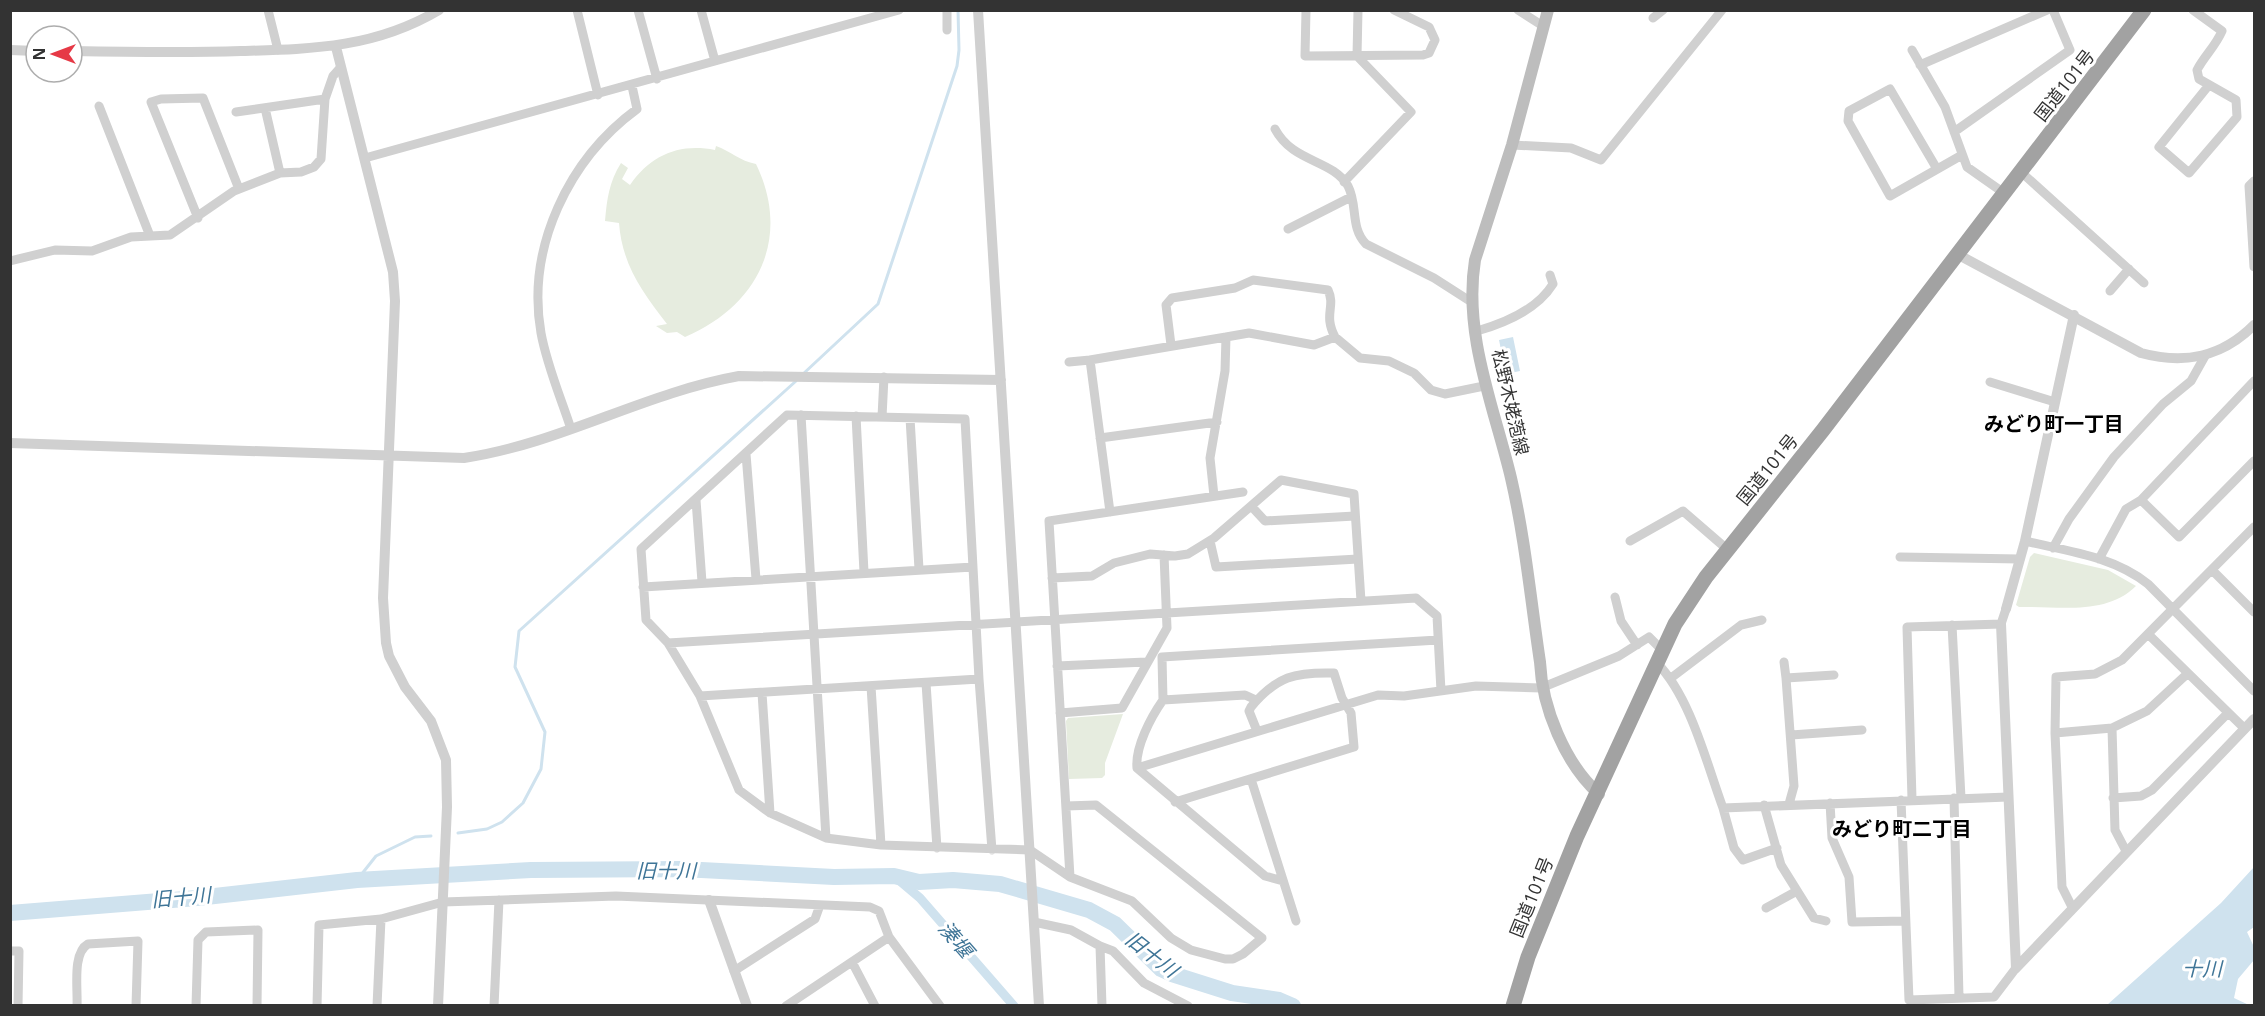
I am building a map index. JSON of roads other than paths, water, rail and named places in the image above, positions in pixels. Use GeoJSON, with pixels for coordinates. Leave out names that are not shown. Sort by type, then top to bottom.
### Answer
{"type":"FeatureCollection","features":[{"type":"Feature","properties":{"kind":"highway","name":"国道101号"},"geometry":{"type":"LineString","coordinates":[[1513,1005],[1528,957],[1577,836],[1599,794],[1675,624],[1706,577],[1823,430],[2144,10]]}},
{"type":"Feature","properties":{"kind":"main road","name":"松野木姥萢線"},"geometry":{"type":"LineString","coordinates":[[1548,10],[1512,145],[1475,260],[1473,303],[1485,386],[1511,479],[1540,662],[1541,688],[1558,735],[1591,786],[1599,794]]}},
{"type":"Feature","properties":{"kind":"street"},"geometry":{"type":"LineString","coordinates":[[268,10],[278,50]]}},
{"type":"Feature","properties":{"kind":"street"},"geometry":{"type":"LineString","coordinates":[[84,51],[171,53],[336,47],[373,39],[439,10]]}},
{"type":"Feature","properties":{"kind":"street"},"geometry":{"type":"LineString","coordinates":[[577,10],[598,95]]}},
{"type":"Feature","properties":{"kind":"street"},"geometry":{"type":"LineString","coordinates":[[638,10],[657,79]]}},
{"type":"Feature","properties":{"kind":"street"},"geometry":{"type":"LineString","coordinates":[[701,10],[715,62]]}},
{"type":"Feature","properties":{"kind":"street"},"geometry":{"type":"LineString","coordinates":[[365,158],[632,86],[899,10]]}},
{"type":"Feature","properties":{"kind":"street"},"geometry":{"type":"LineString","coordinates":[[947,10],[947,30]]}},
{"type":"Feature","properties":{"kind":"street"},"geometry":{"type":"LineString","coordinates":[[978,10],[1039,1005]]}},
{"type":"Feature","properties":{"kind":"street"},"geometry":{"type":"LineString","coordinates":[[1306,10],[1305,56],[1423,55],[1429,53],[1435,40],[1429,27],[1394,10]]}},
{"type":"Feature","properties":{"kind":"street"},"geometry":{"type":"LineString","coordinates":[[1344,182],[1411,112],[1357,56],[1358,10]]}},
{"type":"Feature","properties":{"kind":"street"},"geometry":{"type":"LineString","coordinates":[[1518,10],[1543,26]]}},
{"type":"Feature","properties":{"kind":"street"},"geometry":{"type":"LineString","coordinates":[[1653,18],[1663,10]]}},
{"type":"Feature","properties":{"kind":"street"},"geometry":{"type":"LineString","coordinates":[[1512,145],[1571,148],[1601,160],[1722,10]]}},
{"type":"Feature","properties":{"kind":"street"},"geometry":{"type":"LineString","coordinates":[[1920,65],[2047,10]]}},
{"type":"Feature","properties":{"kind":"street"},"geometry":{"type":"LineString","coordinates":[[1954,132],[2070,50],[2053,10]]}},
{"type":"Feature","properties":{"kind":"street"},"geometry":{"type":"LineString","coordinates":[[2193,10],[2222,31],[2214,48],[2206,52],[2197,70],[2199,79],[2236,100],[2237,117],[2189,173],[2159,147],[2209,85]]}},
{"type":"Feature","properties":{"kind":"street"},"geometry":{"type":"LineString","coordinates":[[336,47],[385,234],[394,292],[383,598],[386,643],[396,671],[431,721],[446,760],[447,816],[438,1005]]}},
{"type":"Feature","properties":{"kind":"street"},"geometry":{"type":"LineString","coordinates":[[1912,50],[1945,107],[1967,167],[2004,193]]}},
{"type":"Feature","properties":{"kind":"street"},"geometry":{"type":"LineString","coordinates":[[10,261],[55,250],[92,251],[131,237],[170,236],[239,189],[280,173],[301,172],[314,167],[321,159],[325,99],[333,76],[341,67]]}},
{"type":"Feature","properties":{"kind":"street"},"geometry":{"type":"LineString","coordinates":[[571,429],[541,331],[540,273],[546,241],[568,186],[598,144],[615,125],[638,109],[632,86]]}},
{"type":"Feature","properties":{"kind":"street"},"geometry":{"type":"LineString","coordinates":[[1937,169],[1890,89],[1849,111],[1848,121],[1890,196],[1962,155]]}},
{"type":"Feature","properties":{"kind":"street"},"geometry":{"type":"LineString","coordinates":[[198,218],[152,102],[161,99],[203,98],[239,189]]}},
{"type":"Feature","properties":{"kind":"street"},"geometry":{"type":"LineString","coordinates":[[236,112],[325,99]]}},
{"type":"Feature","properties":{"kind":"street"},"geometry":{"type":"LineString","coordinates":[[99,106],[150,236]]}},
{"type":"Feature","properties":{"kind":"street"},"geometry":{"type":"LineString","coordinates":[[265,108],[280,173]]}},
{"type":"Feature","properties":{"kind":"street"},"geometry":{"type":"LineString","coordinates":[[1275,129],[1283,144],[1336,174],[1344,182],[1351,197],[1358,230],[1366,244],[1434,278],[1473,303]]}},
{"type":"Feature","properties":{"kind":"street"},"geometry":{"type":"LineString","coordinates":[[2021,171],[2144,283]]}},
{"type":"Feature","properties":{"kind":"street"},"geometry":{"type":"LineString","coordinates":[[2254,181],[2250,186],[2254,260]]}},
{"type":"Feature","properties":{"kind":"street"},"geometry":{"type":"LineString","coordinates":[[1288,230],[1351,197]]}},
{"type":"Feature","properties":{"kind":"street"},"geometry":{"type":"LineString","coordinates":[[1957,254],[2141,353],[2173,360],[2205,356],[2233,344],[2254,325]]}},
{"type":"Feature","properties":{"kind":"street"},"geometry":{"type":"LineString","coordinates":[[2110,291],[2129,269]]}},
{"type":"Feature","properties":{"kind":"street"},"geometry":{"type":"LineString","coordinates":[[1477,331],[1504,323],[1544,299],[1552,284],[1550,275]]}},
{"type":"Feature","properties":{"kind":"street"},"geometry":{"type":"LineString","coordinates":[[1171,345],[1166,305],[1172,298],[1236,288],[1254,280],[1328,290],[1331,297],[1329,324],[1335,336],[1360,358],[1389,361],[1414,373],[1431,390],[1445,394],[1485,386]]}},
{"type":"Feature","properties":{"kind":"street"},"geometry":{"type":"LineString","coordinates":[[2016,968],[2001,624],[2025,541],[2074,315]]}},
{"type":"Feature","properties":{"kind":"street"},"geometry":{"type":"LineString","coordinates":[[1069,362],[1249,333],[1314,345],[1335,336]]}},
{"type":"Feature","properties":{"kind":"street"},"geometry":{"type":"LineString","coordinates":[[1214,496],[1210,459],[1226,371],[1226,337]]}},
{"type":"Feature","properties":{"kind":"street"},"geometry":{"type":"LineString","coordinates":[[2053,548],[2069,519],[2125,443],[2163,404],[2191,381],[2205,356]]}},
{"type":"Feature","properties":{"kind":"street"},"geometry":{"type":"LineString","coordinates":[[1089,360],[1110,512]]}},
{"type":"Feature","properties":{"kind":"street"},"geometry":{"type":"LineString","coordinates":[[10,443],[464,458],[506,452],[708,381],[739,376],[810,375],[1000,380]]}},
{"type":"Feature","properties":{"kind":"street"},"geometry":{"type":"LineString","coordinates":[[882,417],[884,377]]}},
{"type":"Feature","properties":{"kind":"street"},"geometry":{"type":"LineString","coordinates":[[2099,559],[2126,509],[2141,500],[2254,381]]}},
{"type":"Feature","properties":{"kind":"street"},"geometry":{"type":"LineString","coordinates":[[1990,382],[2055,402]]}},
{"type":"Feature","properties":{"kind":"street"},"geometry":{"type":"LineString","coordinates":[[801,415],[812,634],[826,838]]}},
{"type":"Feature","properties":{"kind":"street"},"geometry":{"type":"LineString","coordinates":[[992,850],[979,679],[965,419],[787,416],[640,549],[645,620],[668,643],[699,696],[739,790],[770,813],[826,838],[881,846],[937,849],[992,850],[1030,850],[1070,878],[1132,901],[1171,938],[1191,950],[1233,959],[1262,938],[1096,805],[1066,806]]}},
{"type":"Feature","properties":{"kind":"street"},"geometry":{"type":"LineString","coordinates":[[856,416],[864,572]]}},
{"type":"Feature","properties":{"kind":"street"},"geometry":{"type":"LineString","coordinates":[[910,418],[920,568]]}},
{"type":"Feature","properties":{"kind":"street"},"geometry":{"type":"LineString","coordinates":[[1100,438],[1217,422]]}},
{"type":"Feature","properties":{"kind":"street"},"geometry":{"type":"LineString","coordinates":[[746,454],[756,579]]}},
{"type":"Feature","properties":{"kind":"street"},"geometry":{"type":"LineString","coordinates":[[2141,500],[2179,537],[2254,461]]}},
{"type":"Feature","properties":{"kind":"street"},"geometry":{"type":"LineString","coordinates":[[1052,578],[1092,576],[1124,560],[1150,554],[1188,554],[1210,541],[1278,482],[1284,480],[1352,493],[1361,601]]}},
{"type":"Feature","properties":{"kind":"street"},"geometry":{"type":"LineString","coordinates":[[1070,878],[1049,521],[1243,492]]}},
{"type":"Feature","properties":{"kind":"street"},"geometry":{"type":"LineString","coordinates":[[696,500],[702,582]]}},
{"type":"Feature","properties":{"kind":"street"},"geometry":{"type":"LineString","coordinates":[[1251,507],[1265,521],[1355,516]]}},
{"type":"Feature","properties":{"kind":"street"},"geometry":{"type":"LineString","coordinates":[[1630,541],[1683,511],[1728,550]]}},
{"type":"Feature","properties":{"kind":"street"},"geometry":{"type":"LineString","coordinates":[[2072,907],[2062,887],[2055,733],[2056,677],[2095,674],[2107,670],[2173,611],[2254,527]]}},
{"type":"Feature","properties":{"kind":"street"},"geometry":{"type":"LineString","coordinates":[[1210,541],[1215,567],[1358,559]]}},
{"type":"Feature","properties":{"kind":"street"},"geometry":{"type":"LineString","coordinates":[[2025,541],[2099,559],[2131,570],[2254,691]]}},
{"type":"Feature","properties":{"kind":"street"},"geometry":{"type":"LineString","coordinates":[[1060,713],[1122,708],[1167,628],[1164,555]]}},
{"type":"Feature","properties":{"kind":"street"},"geometry":{"type":"LineString","coordinates":[[1900,557],[2020,559]]}},
{"type":"Feature","properties":{"kind":"street"},"geometry":{"type":"LineString","coordinates":[[643,587],[920,568],[973,567]]}},
{"type":"Feature","properties":{"kind":"street"},"geometry":{"type":"LineString","coordinates":[[2212,570],[2254,609]]}},
{"type":"Feature","properties":{"kind":"street"},"geometry":{"type":"LineString","coordinates":[[1615,597],[1621,621],[1637,645]]}},
{"type":"Feature","properties":{"kind":"street"},"geometry":{"type":"LineString","coordinates":[[668,643],[1418,599],[1437,616],[1441,690]]}},
{"type":"Feature","properties":{"kind":"street"},"geometry":{"type":"LineString","coordinates":[[1671,678],[1741,625],[1762,620]]}},
{"type":"Feature","properties":{"kind":"street"},"geometry":{"type":"LineString","coordinates":[[1912,799],[1906,627],[2001,624]]}},
{"type":"Feature","properties":{"kind":"street"},"geometry":{"type":"LineString","coordinates":[[1952,625],[1958,798],[1959,998]]}},
{"type":"Feature","properties":{"kind":"street"},"geometry":{"type":"LineString","coordinates":[[2148,634],[2227,714],[2244,728]]}},
{"type":"Feature","properties":{"kind":"street"},"geometry":{"type":"LineString","coordinates":[[1137,768],[1378,694],[1404,696],[1441,690],[1493,686],[1541,688],[1619,656],[1649,637],[1681,697],[1723,808],[1734,848],[1743,860],[1777,848]]}},
{"type":"Feature","properties":{"kind":"street"},"geometry":{"type":"LineString","coordinates":[[1283,881],[1265,876],[1137,768],[1137,758],[1149,725],[1163,700],[1162,657],[1438,640]]}},
{"type":"Feature","properties":{"kind":"street"},"geometry":{"type":"LineString","coordinates":[[1057,666],[1146,662]]}},
{"type":"Feature","properties":{"kind":"street"},"geometry":{"type":"LineString","coordinates":[[1784,662],[1794,786],[1789,804]]}},
{"type":"Feature","properties":{"kind":"street"},"geometry":{"type":"LineString","coordinates":[[1175,802],[1354,747],[1351,713],[1345,704],[1334,673],[1297,673],[1256,700],[1249,711],[1257,731]]}},
{"type":"Feature","properties":{"kind":"street"},"geometry":{"type":"LineString","coordinates":[[2055,733],[2112,728],[2147,711],[2187,674]]}},
{"type":"Feature","properties":{"kind":"street"},"geometry":{"type":"LineString","coordinates":[[1786,678],[1834,675]]}},
{"type":"Feature","properties":{"kind":"street"},"geometry":{"type":"LineString","coordinates":[[699,696],[979,679]]}},
{"type":"Feature","properties":{"kind":"street"},"geometry":{"type":"LineString","coordinates":[[926,683],[937,849]]}},
{"type":"Feature","properties":{"kind":"street"},"geometry":{"type":"LineString","coordinates":[[871,687],[881,846]]}},
{"type":"Feature","properties":{"kind":"street"},"geometry":{"type":"LineString","coordinates":[[762,693],[770,813]]}},
{"type":"Feature","properties":{"kind":"street"},"geometry":{"type":"LineString","coordinates":[[1163,700],[1245,695],[1256,700]]}},
{"type":"Feature","properties":{"kind":"street"},"geometry":{"type":"LineString","coordinates":[[2114,798],[2141,796],[2152,790],[2227,714]]}},
{"type":"Feature","properties":{"kind":"street"},"geometry":{"type":"LineString","coordinates":[[1901,800],[1909,1000],[1994,997],[2016,968],[2072,907],[2254,719]]}},
{"type":"Feature","properties":{"kind":"street"},"geometry":{"type":"LineString","coordinates":[[2112,728],[2115,830],[2126,851]]}},
{"type":"Feature","properties":{"kind":"street"},"geometry":{"type":"LineString","coordinates":[[1791,735],[1862,730]]}},
{"type":"Feature","properties":{"kind":"street"},"geometry":{"type":"LineString","coordinates":[[1251,779],[1296,921]]}},
{"type":"Feature","properties":{"kind":"street"},"geometry":{"type":"LineString","coordinates":[[1723,808],[2008,796]]}},
{"type":"Feature","properties":{"kind":"street"},"geometry":{"type":"LineString","coordinates":[[1830,803],[1832,838],[1849,878],[1852,922],[1905,921]]}},
{"type":"Feature","properties":{"kind":"street"},"geometry":{"type":"LineString","coordinates":[[1764,805],[1781,865],[1814,918],[1826,921]]}},
{"type":"Feature","properties":{"kind":"street"},"geometry":{"type":"LineString","coordinates":[[1766,908],[1797,891]]}},
{"type":"Feature","properties":{"kind":"street"},"geometry":{"type":"LineString","coordinates":[[317,1005],[319,925],[381,919],[443,899],[499,900],[616,896],[870,907],[879,911],[889,937],[940,1005]]}},
{"type":"Feature","properties":{"kind":"street"},"geometry":{"type":"LineString","coordinates":[[494,1005],[499,900]]}},
{"type":"Feature","properties":{"kind":"street"},"geometry":{"type":"LineString","coordinates":[[710,900],[747,1005]]}},
{"type":"Feature","properties":{"kind":"street"},"geometry":{"type":"LineString","coordinates":[[734,971],[815,919],[820,905]]}},
{"type":"Feature","properties":{"kind":"street"},"geometry":{"type":"LineString","coordinates":[[1034,917],[1071,930],[1113,951],[1143,982],[1188,1005]]}},
{"type":"Feature","properties":{"kind":"street"},"geometry":{"type":"LineString","coordinates":[[377,1005],[381,919]]}},
{"type":"Feature","properties":{"kind":"street"},"geometry":{"type":"LineString","coordinates":[[196,1005],[198,940],[206,932],[258,930],[256,1005]]}},
{"type":"Feature","properties":{"kind":"street"},"geometry":{"type":"LineString","coordinates":[[786,1005],[801,1001],[889,937]]}},
{"type":"Feature","properties":{"kind":"street"},"geometry":{"type":"LineString","coordinates":[[77,1005],[78,955],[82,947],[88,944],[138,941],[136,1005]]}},
{"type":"Feature","properties":{"kind":"street"},"geometry":{"type":"LineString","coordinates":[[1100,946],[1102,1005]]}},
{"type":"Feature","properties":{"kind":"street"},"geometry":{"type":"LineString","coordinates":[[10,951],[19,951],[18,1005]]}},
{"type":"Feature","properties":{"kind":"street"},"geometry":{"type":"LineString","coordinates":[[852,962],[876,1005]]}},
{"type":"Feature","properties":{"kind":"water"},"geometry":{"type":"Polygon","coordinates":[[[1513,337],[1520,371],[1506,374],[1499,340],[1513,337]]]}},
{"type":"Feature","properties":{"kind":"water","name":"十川"},"geometry":{"type":"Polygon","coordinates":[[[2254,867],[2254,927],[2247,932],[2254,947],[2254,960],[2238,979],[2234,998],[2249,1005],[2107,1005],[2221,903],[2254,867]]]}},
{"type":"Feature","properties":{"kind":"waterway"},"geometry":{"type":"LineString","coordinates":[[803,374],[878,304],[957,66],[958,10]]}},
{"type":"Feature","properties":{"kind":"waterway"},"geometry":{"type":"LineString","coordinates":[[458,833],[487,829],[502,822],[523,803],[541,769],[545,732],[515,667],[519,631],[796,381]]}},
{"type":"Feature","properties":{"kind":"waterway"},"geometry":{"type":"LineString","coordinates":[[357,880],[376,856],[415,837],[431,836]]}},
{"type":"Feature","properties":{"kind":"waterway","name":"旧十川"},"geometry":{"type":"LineString","coordinates":[[10,913],[197,898],[357,880],[531,870],[682,869],[834,877],[894,876],[919,882],[953,880],[1000,884],[1089,910],[1115,924],[1161,969],[1232,993],[1279,1000],[1293,1006]]}},
{"type":"Feature","properties":{"kind":"waterway","name":"湊堰"},"geometry":{"type":"LineString","coordinates":[[894,876],[920,898],[1014,1006]]}},
{"type":"Feature","properties":{"kind":"district","name":"みどり町一丁目"},"geometry":{"type":"Point","coordinates":[2054,423]}},
{"type":"Feature","properties":{"kind":"district","name":"みどり町二丁目"},"geometry":{"type":"Point","coordinates":[1902,828]}}]}
